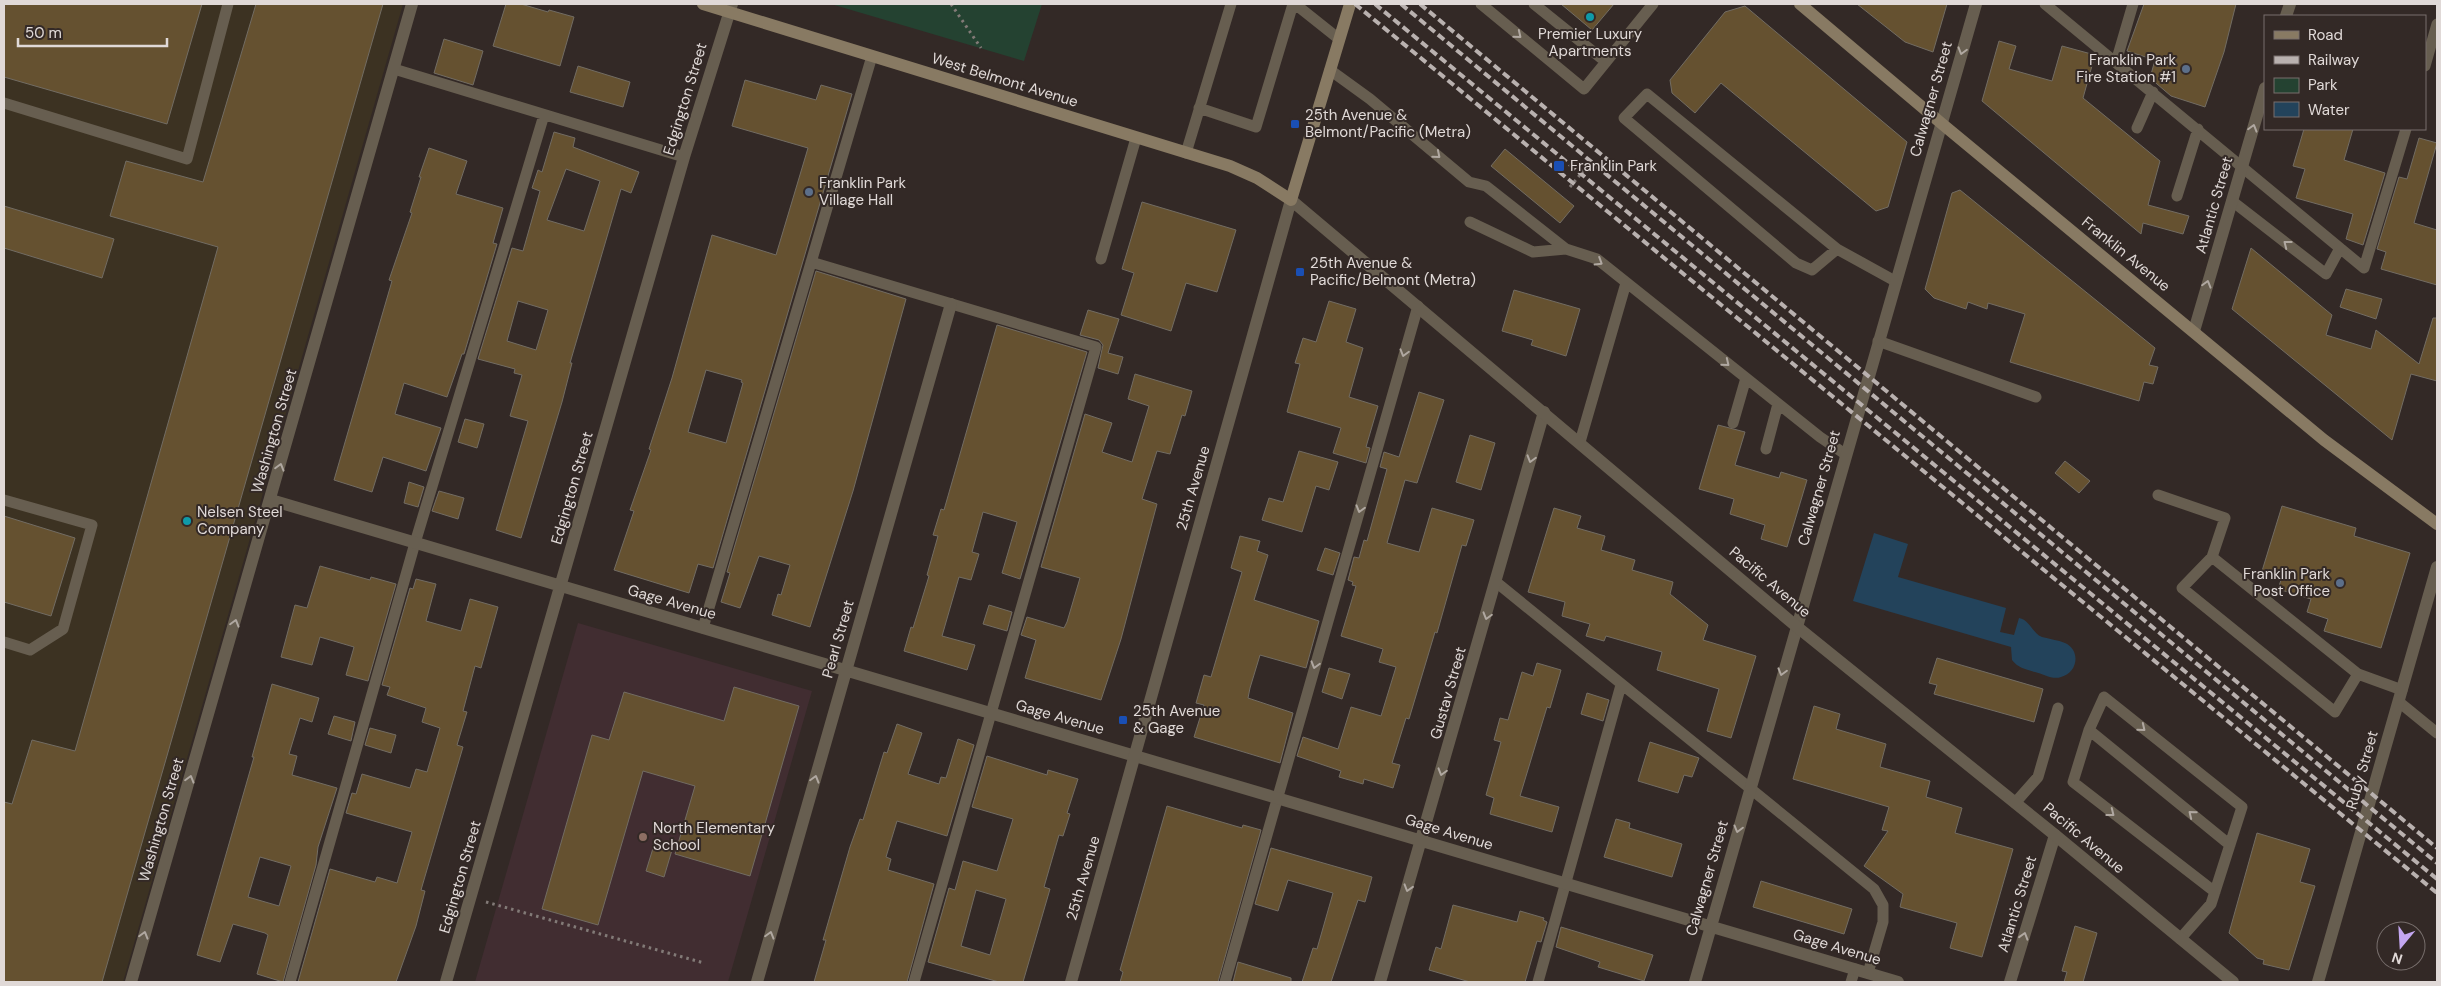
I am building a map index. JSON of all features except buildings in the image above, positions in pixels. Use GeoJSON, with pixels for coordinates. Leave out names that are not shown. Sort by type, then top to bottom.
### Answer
{"type":"FeatureCollection","features":[{"type":"Feature","properties":{"kind":"main road","name":"West Belmont Avenue"},"geometry":{"type":"LineString","coordinates":[[703,4],[731,8],[872,56],[1230,166],[1257,178],[1291,200]]}},
{"type":"Feature","properties":{"kind":"main road","name":"25th Avenue"},"geometry":{"type":"LineString","coordinates":[[1291,200],[1350,4]]}},
{"type":"Feature","properties":{"kind":"main road","name":"Franklin Avenue"},"geometry":{"type":"LineString","coordinates":[[1800,4],[2324,440],[2437,524]]}},
{"type":"Feature","properties":{"kind":"street","name":"Washington Street"},"geometry":{"type":"LineString","coordinates":[[131,982],[412,4]]}},
{"type":"Feature","properties":{"kind":"street","name":"Calwagner Street"},"geometry":{"type":"LineString","coordinates":[[1695,982],[1749,788],[1976,4]]}},
{"type":"Feature","properties":{"kind":"street","name":"Edgington Street"},"geometry":{"type":"LineString","coordinates":[[446,982],[684,157],[731,8]]}},
{"type":"Feature","properties":{"kind":"street","name":"Atlantic Street"},"geometry":{"type":"LineString","coordinates":[[2194,331],[2264,91]]}},
{"type":"Feature","properties":{"kind":"street","name":"Pacific Avenue"},"geometry":{"type":"LineString","coordinates":[[1291,200],[1796,626],[2056,835],[2233,982]]}},
{"type":"Feature","properties":{"kind":"street","name":"25th Avenue"},"geometry":{"type":"LineString","coordinates":[[1071,982],[1291,200]]}},
{"type":"Feature","properties":{"kind":"street","name":"Pearl Street"},"geometry":{"type":"LineString","coordinates":[[756,982],[951,304]]}},
{"type":"Feature","properties":{"kind":"street","name":"Gustav Street"},"geometry":{"type":"LineString","coordinates":[[1380,982],[1544,412]]}},
{"type":"Feature","properties":{"kind":"street","name":"Gage Avenue"},"geometry":{"type":"LineString","coordinates":[[271,500],[1898,982]]}},
{"type":"Feature","properties":{"kind":"street","name":"Ruby Street"},"geometry":{"type":"LineString","coordinates":[[2318,982],[2437,567]]}},
{"type":"Feature","properties":{"kind":"street","name":"Atlantic Street"},"geometry":{"type":"LineString","coordinates":[[2010,982],[2056,835]]}},
{"type":"Feature","properties":{"kind":"lane"},"geometry":{"type":"LineString","coordinates":[[4,103],[187,159],[228,4]]}},
{"type":"Feature","properties":{"kind":"lane"},"geometry":{"type":"LineString","coordinates":[[1186,153],[1231,4]]}},
{"type":"Feature","properties":{"kind":"lane"},"geometry":{"type":"LineString","coordinates":[[1200,108],[1256,126],[1294,4],[1339,39]]}},
{"type":"Feature","properties":{"kind":"lane"},"geometry":{"type":"LineString","coordinates":[[1481,4],[1584,89],[1653,4]]}},
{"type":"Feature","properties":{"kind":"lane"},"geometry":{"type":"LineString","coordinates":[[1534,4],[1606,62]]}},
{"type":"Feature","properties":{"kind":"lane"},"geometry":{"type":"LineString","coordinates":[[2045,4],[2364,268],[2406,130]]}},
{"type":"Feature","properties":{"kind":"lane"},"geometry":{"type":"LineString","coordinates":[[2116,62],[2133,4]]}},
{"type":"Feature","properties":{"kind":"lane"},"geometry":{"type":"LineString","coordinates":[[2426,62],[2437,24]]}},
{"type":"Feature","properties":{"kind":"lane"},"geometry":{"type":"LineString","coordinates":[[702,628],[872,56]]}},
{"type":"Feature","properties":{"kind":"lane"},"geometry":{"type":"LineString","coordinates":[[394,69],[684,157]]}},
{"type":"Feature","properties":{"kind":"lane"},"geometry":{"type":"LineString","coordinates":[[1330,70],[1370,99],[1469,182],[1486,186],[1566,249],[1597,259],[1778,404],[1845,454]]}},
{"type":"Feature","properties":{"kind":"lane"},"geometry":{"type":"LineString","coordinates":[[2137,128],[2153,92]]}},
{"type":"Feature","properties":{"kind":"lane"},"geometry":{"type":"LineString","coordinates":[[1837,249],[1812,270],[1796,262],[1624,118],[1647,94],[1837,249],[1895,281]]}},
{"type":"Feature","properties":{"kind":"lane"},"geometry":{"type":"LineString","coordinates":[[290,982],[415,543],[544,115]]}},
{"type":"Feature","properties":{"kind":"lane"},"geometry":{"type":"LineString","coordinates":[[2177,196],[2198,129]]}},
{"type":"Feature","properties":{"kind":"lane"},"geometry":{"type":"LineString","coordinates":[[1100,259],[1136,138]]}},
{"type":"Feature","properties":{"kind":"lane"},"geometry":{"type":"LineString","coordinates":[[2232,201],[2326,274],[2340,248]]}},
{"type":"Feature","properties":{"kind":"lane"},"geometry":{"type":"LineString","coordinates":[[1470,222],[1533,252],[1566,249]]}},
{"type":"Feature","properties":{"kind":"lane"},"geometry":{"type":"LineString","coordinates":[[811,262],[1096,347],[914,982]]}},
{"type":"Feature","properties":{"kind":"lane"},"geometry":{"type":"LineString","coordinates":[[1580,442],[1626,282]]}},
{"type":"Feature","properties":{"kind":"lane"},"geometry":{"type":"LineString","coordinates":[[1225,982],[1418,306]]}},
{"type":"Feature","properties":{"kind":"lane"},"geometry":{"type":"LineString","coordinates":[[1878,341],[2036,397]]}},
{"type":"Feature","properties":{"kind":"lane"},"geometry":{"type":"LineString","coordinates":[[1733,423],[1746,378]]}},
{"type":"Feature","properties":{"kind":"lane"},"geometry":{"type":"LineString","coordinates":[[1766,449],[1778,404]]}},
{"type":"Feature","properties":{"kind":"lane"},"geometry":{"type":"LineString","coordinates":[[2158,495],[2225,518],[2212,557],[2182,588],[2336,712],[2358,674]]}},
{"type":"Feature","properties":{"kind":"lane"},"geometry":{"type":"LineString","coordinates":[[4,500],[92,525],[63,628],[30,650],[4,642]]}},
{"type":"Feature","properties":{"kind":"lane"},"geometry":{"type":"LineString","coordinates":[[2212,557],[2358,674],[2402,690]]}},
{"type":"Feature","properties":{"kind":"lane"},"geometry":{"type":"LineString","coordinates":[[1496,582],[1874,889],[1883,905],[1882,922],[1868,973]]}},
{"type":"Feature","properties":{"kind":"lane"},"geometry":{"type":"LineString","coordinates":[[1538,982],[1622,685]]}},
{"type":"Feature","properties":{"kind":"lane"},"geometry":{"type":"LineString","coordinates":[[2180,939],[2211,904],[2215,892],[2230,844],[2242,808],[2104,697],[2089,730],[2073,782],[2215,892]]}},
{"type":"Feature","properties":{"kind":"lane"},"geometry":{"type":"LineString","coordinates":[[2398,702],[2437,733]]}},
{"type":"Feature","properties":{"kind":"lane"},"geometry":{"type":"LineString","coordinates":[[2015,803],[2038,776],[2058,708]]}},
{"type":"Feature","properties":{"kind":"lane"},"geometry":{"type":"LineString","coordinates":[[2089,730],[2230,844]]}},
{"type":"Feature","properties":{"kind":"lane"},"geometry":{"type":"LineString","coordinates":[[1851,982],[1855,970]]}},
{"type":"Feature","properties":{"kind":"path"},"geometry":{"type":"LineString","coordinates":[[951,4],[981,48]]}},
{"type":"Feature","properties":{"kind":"path"},"geometry":{"type":"LineString","coordinates":[[1570,187],[1584,170]]}},
{"type":"Feature","properties":{"kind":"path"},"geometry":{"type":"LineString","coordinates":[[471,897],[704,963]]}},
{"type":"Feature","properties":{"kind":"shaded area"},"geometry":{"type":"Polygon","coordinates":[[[4,4],[403,4],[123,982],[4,982],[4,4]]]}},
{"type":"Feature","properties":{"kind":"shaded area","name":"North Elementary School"},"geometry":{"type":"Polygon","coordinates":[[[578,623],[812,691],[728,982],[475,982],[578,623]]]}},
{"type":"Feature","properties":{"kind":"green space"},"geometry":{"type":"Polygon","coordinates":[[[831,4],[1042,4],[1024,61],[831,4]]]}},
{"type":"Feature","properties":{"kind":"water"},"geometry":{"type":"Polygon","coordinates":[[[1874,533],[1908,544],[1898,577],[2006,608],[2000,632],[2014,635],[2019,618],[2023,619],[2042,637],[2070,646],[2075,656],[2074,666],[2071,671],[2067,675],[2055,678],[2025,669],[2012,660],[2011,647],[1853,601],[1874,533]]]}},
{"type":"Feature","properties":{"kind":"railway"},"geometry":{"type":"LineString","coordinates":[[1355,4],[2437,893]]}},
{"type":"Feature","properties":{"kind":"railway"},"geometry":{"type":"LineString","coordinates":[[1375,4],[2437,879]]}},
{"type":"Feature","properties":{"kind":"railway"},"geometry":{"type":"LineString","coordinates":[[1401,4],[2437,863]]}},
{"type":"Feature","properties":{"kind":"railway"},"geometry":{"type":"LineString","coordinates":[[1420,4],[2437,848]]}},
{"type":"Feature","properties":{"kind":"place","name":"Premier Luxury Apartments"},"geometry":{"type":"Point","coordinates":[1590,17]}},
{"type":"Feature","properties":{"kind":"place","name":"Franklin Park Fire Station #1"},"geometry":{"type":"Point","coordinates":[2186,69]}},
{"type":"Feature","properties":{"kind":"place","name":"25th Avenue & Belmont/Pacific (Metra)"},"geometry":{"type":"Point","coordinates":[1295,124]}},
{"type":"Feature","properties":{"kind":"place","name":"Franklin Park"},"geometry":{"type":"Point","coordinates":[1559,166]}},
{"type":"Feature","properties":{"kind":"place","name":"Franklin Park Village Hall"},"geometry":{"type":"Point","coordinates":[809,192]}},
{"type":"Feature","properties":{"kind":"place","name":"25th Avenue & Pacific/Belmont (Metra)"},"geometry":{"type":"Point","coordinates":[1300,272]}},
{"type":"Feature","properties":{"kind":"place","name":"Nelsen Steel Company"},"geometry":{"type":"Point","coordinates":[187,521]}},
{"type":"Feature","properties":{"kind":"place","name":"Franklin Park Post Office"},"geometry":{"type":"Point","coordinates":[2340,583]}},
{"type":"Feature","properties":{"kind":"place","name":"25th Avenue & Gage"},"geometry":{"type":"Point","coordinates":[1123,720]}},
{"type":"Feature","properties":{"kind":"place","name":"North Elementary School"},"geometry":{"type":"Point","coordinates":[643,837]}}]}
